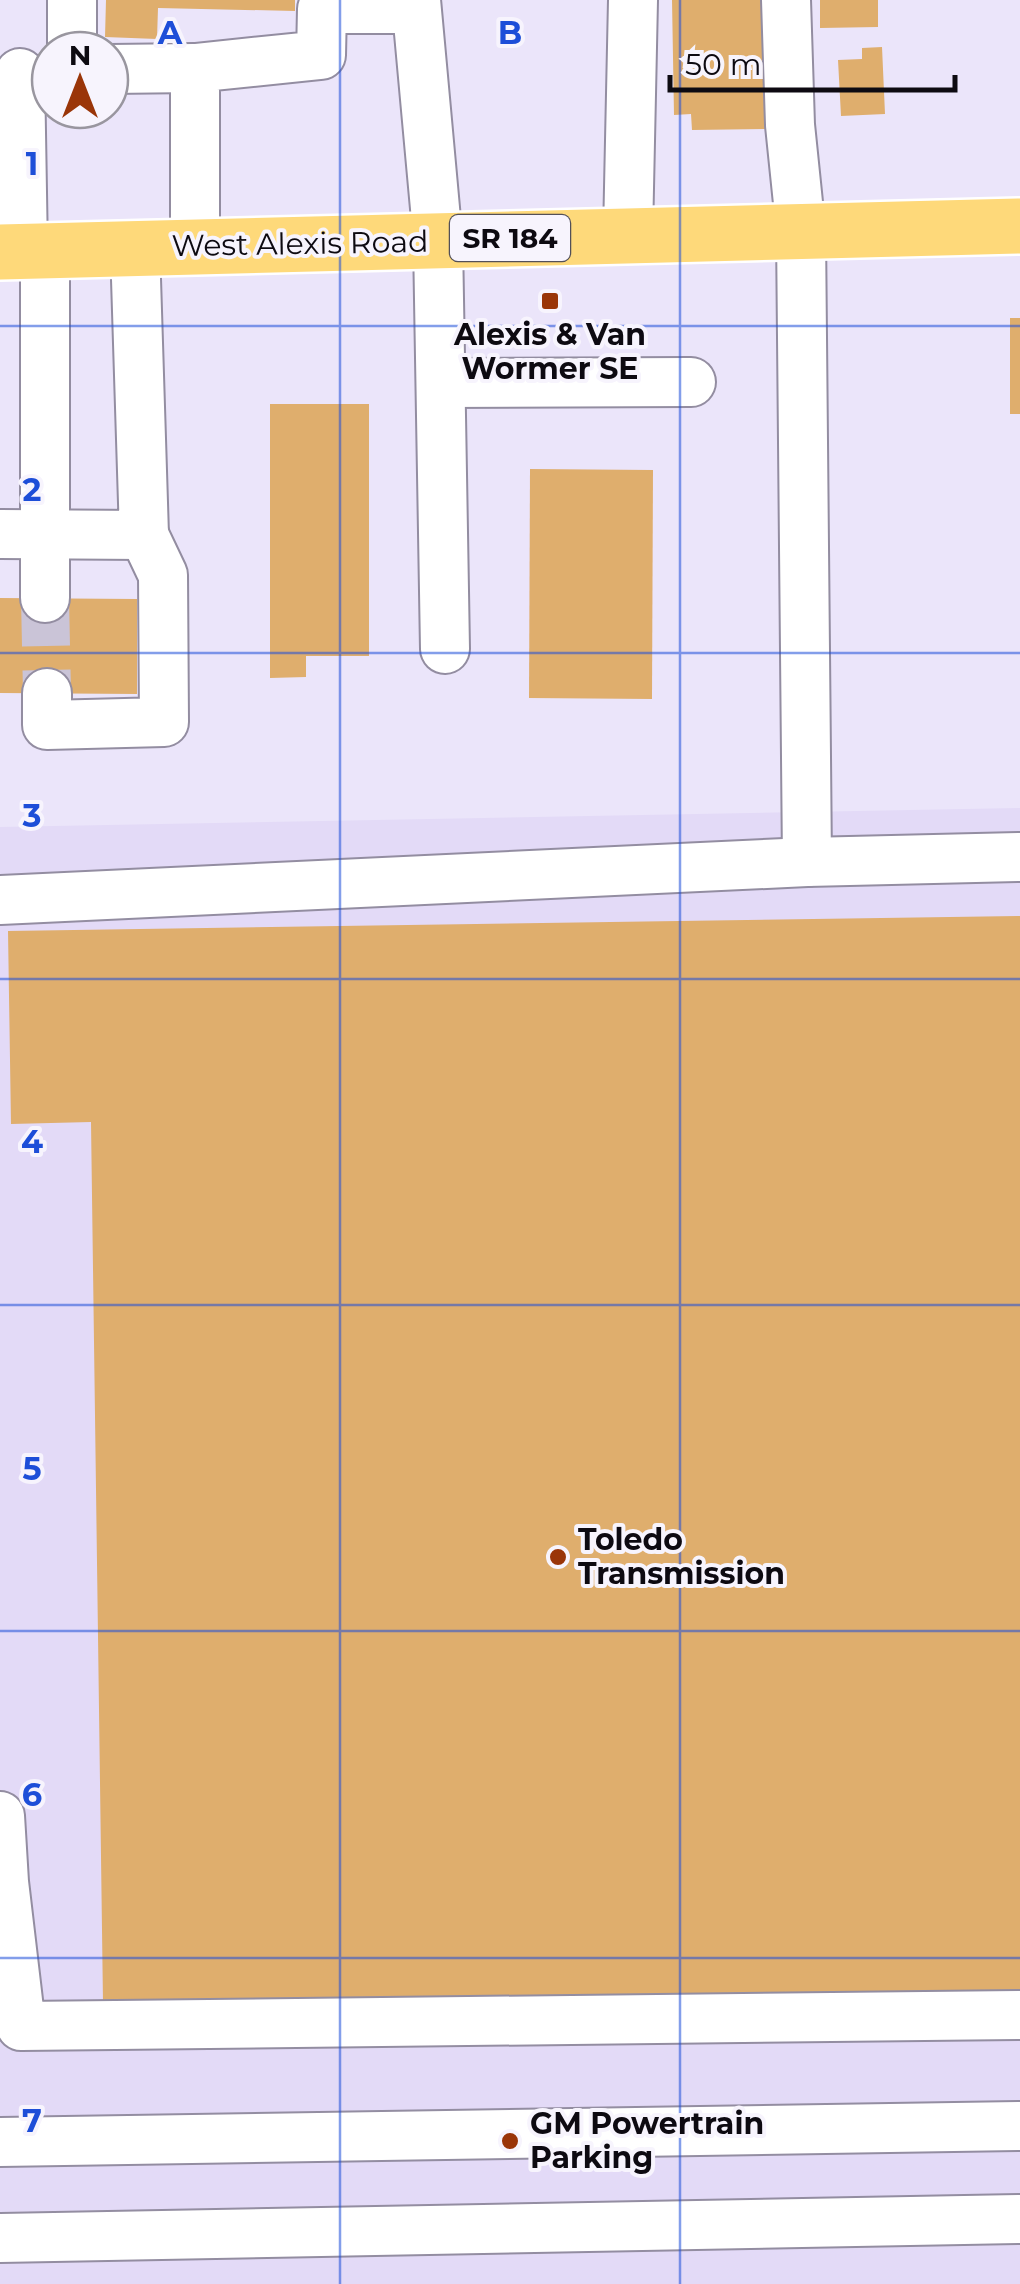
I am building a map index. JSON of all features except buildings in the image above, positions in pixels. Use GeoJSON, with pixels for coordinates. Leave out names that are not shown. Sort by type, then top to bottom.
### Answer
{"type":"FeatureCollection","features":[{"type":"Feature","properties":{"kind":"main road","name":"West Alexis Road"},"geometry":{"type":"LineString","coordinates":[[22,252],[1020,226]]}},
{"type":"Feature","properties":{"kind":"street"},"geometry":{"type":"LineString","coordinates":[[72,0],[72,30]]}},
{"type":"Feature","properties":{"kind":"street"},"geometry":{"type":"LineString","coordinates":[[628,235],[633,0]]}},
{"type":"Feature","properties":{"kind":"street"},"geometry":{"type":"LineString","coordinates":[[786,0],[790,125],[801,232],[807,862]]}},
{"type":"Feature","properties":{"kind":"street"},"geometry":{"type":"LineString","coordinates":[[130,70],[195,68],[321,55],[321,5],[416,4],[438,240],[446,649]]}},
{"type":"Feature","properties":{"kind":"street"},"geometry":{"type":"LineString","coordinates":[[195,68],[196,246]]}},
{"type":"Feature","properties":{"kind":"street"},"geometry":{"type":"LineString","coordinates":[[24,72],[23,534],[45,598]]}},
{"type":"Feature","properties":{"kind":"street"},"geometry":{"type":"LineString","coordinates":[[47,693],[48,726],[164,722],[163,576],[144,535],[135,248]]}},
{"type":"Feature","properties":{"kind":"street"},"geometry":{"type":"LineString","coordinates":[[441,383],[690,382]]}},
{"type":"Feature","properties":{"kind":"street"},"geometry":{"type":"LineString","coordinates":[[23,534],[144,535]]}},
{"type":"Feature","properties":{"kind":"street"},"geometry":{"type":"LineString","coordinates":[[0,900],[807,862],[1020,857]]}},
{"type":"Feature","properties":{"kind":"street"},"geometry":{"type":"LineString","coordinates":[[0,1816],[21,2026],[1020,2015]]}},
{"type":"Feature","properties":{"kind":"street"},"geometry":{"type":"LineString","coordinates":[[0,2142],[1020,2126]]}},
{"type":"Feature","properties":{"kind":"street"},"geometry":{"type":"LineString","coordinates":[[0,2238],[1020,2219]]}},
{"type":"Feature","properties":{"kind":"shaded area","name":"Toledo Transmission"},"geometry":{"type":"Polygon","coordinates":[[[1020,808],[1020,2284],[0,2284],[0,827],[1020,808]]]}},
{"type":"Feature","properties":{"kind":"tunnel"},"geometry":{"type":"LineString","coordinates":[[45,598],[47,693]]}},
{"type":"Feature","properties":{"kind":"place","name":"Alexis & Van Wormer SE"},"geometry":{"type":"Point","coordinates":[550,301]}},
{"type":"Feature","properties":{"kind":"place","name":"Toledo Transmission"},"geometry":{"type":"Point","coordinates":[558,1557]}},
{"type":"Feature","properties":{"kind":"place","name":"GM Powertrain Parking"},"geometry":{"type":"Point","coordinates":[510,2141]}}]}
